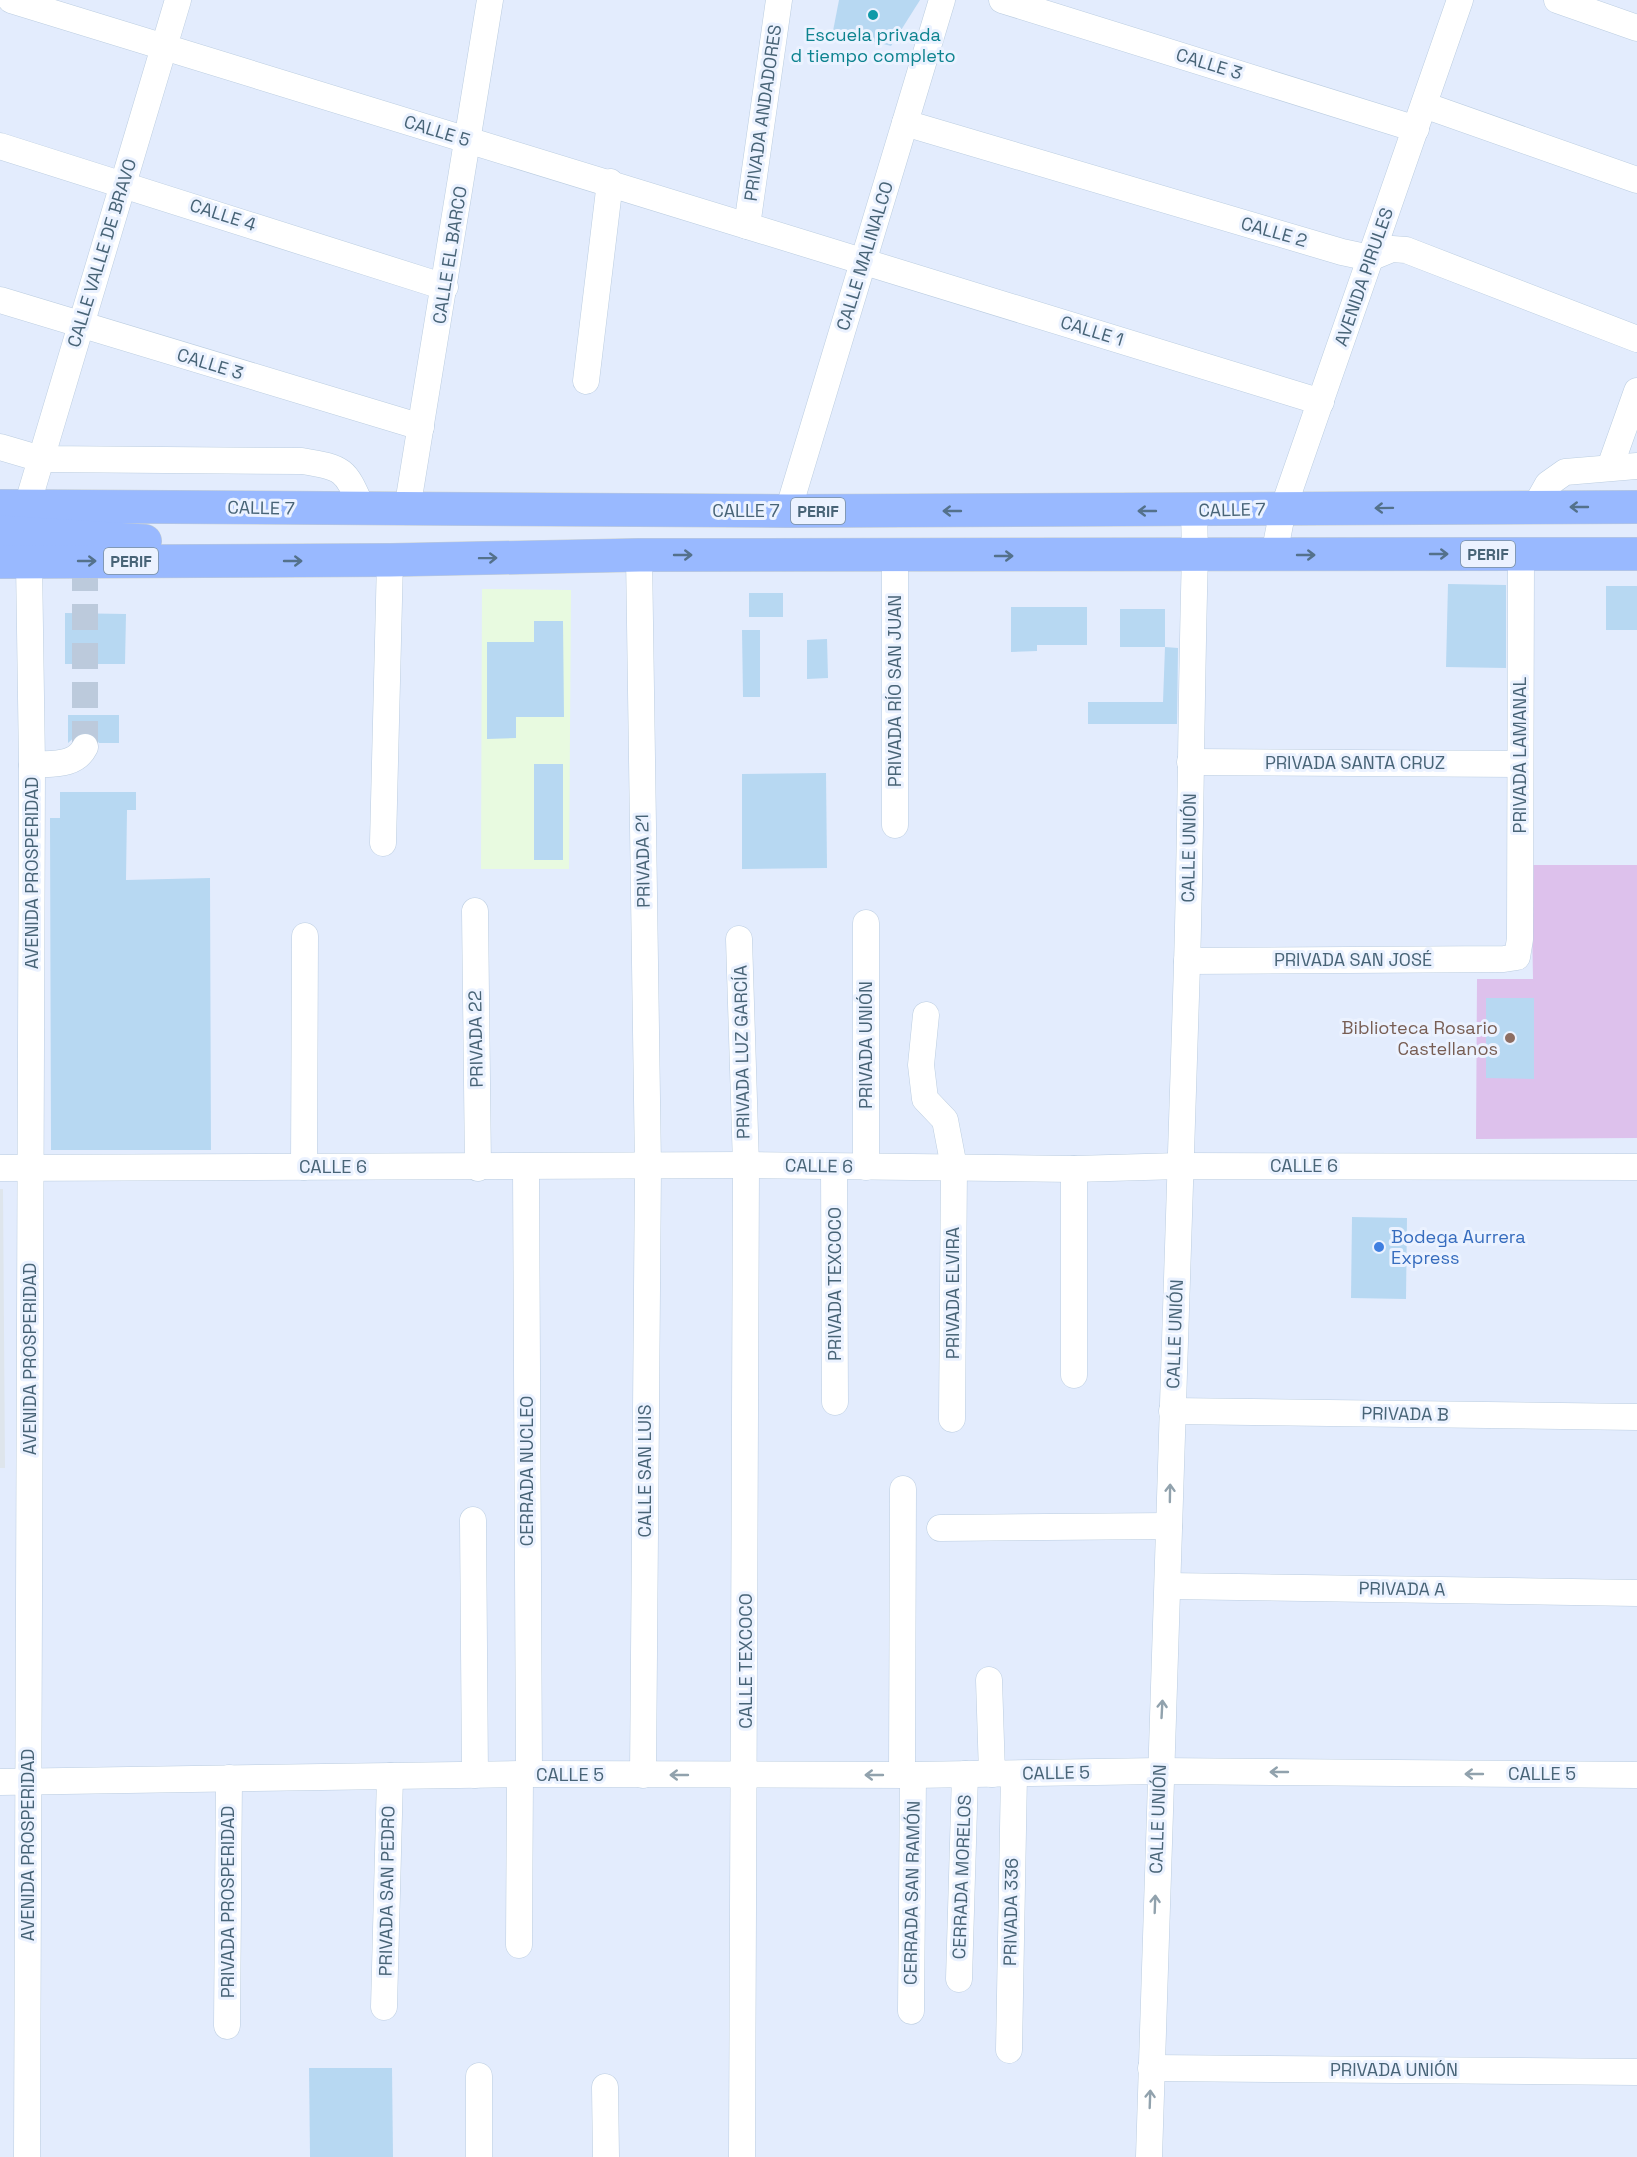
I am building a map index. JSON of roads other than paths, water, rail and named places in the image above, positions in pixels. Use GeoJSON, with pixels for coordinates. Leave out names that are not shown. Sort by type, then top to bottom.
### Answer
{"type":"FeatureCollection","features":[{"type":"Feature","properties":{"kind":"main road","name":"CALLE 7"},"geometry":{"type":"LineString","coordinates":[[13,506],[788,511],[1637,507]]}},
{"type":"Feature","properties":{"kind":"main road"},"geometry":{"type":"LineString","coordinates":[[0,532],[157,542],[234,561]]}},
{"type":"Feature","properties":{"kind":"main road","name":"PERIF"},"geometry":{"type":"LineString","coordinates":[[14,562],[390,560],[639,555],[1637,554]]}},
{"type":"Feature","properties":{"kind":"street","name":"CALLE 5"},"geometry":{"type":"LineString","coordinates":[[11,0],[863,261]]}},
{"type":"Feature","properties":{"kind":"street","name":"CALLE VALLE DE BRAVO"},"geometry":{"type":"LineString","coordinates":[[13,506],[40,459],[178,0]]}},
{"type":"Feature","properties":{"kind":"street","name":"CALLE EL BARCO"},"geometry":{"type":"LineString","coordinates":[[407,510],[490,0]]}},
{"type":"Feature","properties":{"kind":"street","name":"PRIVADA ANDADORES"},"geometry":{"type":"LineString","coordinates":[[747,226],[779,0]]}},
{"type":"Feature","properties":{"kind":"street","name":"CALLE MALINALCO"},"geometry":{"type":"LineString","coordinates":[[788,511],[942,0]]}},
{"type":"Feature","properties":{"kind":"street","name":"CALLE 3"},"geometry":{"type":"LineString","coordinates":[[1002,0],[1637,180]]}},
{"type":"Feature","properties":{"kind":"street","name":"AVENIDA PIRULES"},"geometry":{"type":"LineString","coordinates":[[1274,555],[1283,509],[1460,0]]}},
{"type":"Feature","properties":{"kind":"street"},"geometry":{"type":"LineString","coordinates":[[1557,0],[1637,28]]}},
{"type":"Feature","properties":{"kind":"street","name":"CALLE 2"},"geometry":{"type":"LineString","coordinates":[[905,123],[1342,252],[1370,258],[1392,249],[1406,250],[1637,339]]}},
{"type":"Feature","properties":{"kind":"street","name":"CALLE 4"},"geometry":{"type":"LineString","coordinates":[[0,146],[123,183],[445,287]]}},
{"type":"Feature","properties":{"kind":"street"},"geometry":{"type":"LineString","coordinates":[[586,381],[610,182]]}},
{"type":"Feature","properties":{"kind":"street","name":"CALLE 1"},"geometry":{"type":"LineString","coordinates":[[863,261],[1321,402]]}},
{"type":"Feature","properties":{"kind":"street","name":"CALLE 3"},"geometry":{"type":"LineString","coordinates":[[0,300],[421,427]]}},
{"type":"Feature","properties":{"kind":"street"},"geometry":{"type":"LineString","coordinates":[[1610,467],[1637,391]]}},
{"type":"Feature","properties":{"kind":"street"},"geometry":{"type":"LineString","coordinates":[[0,447],[40,459],[302,461],[330,465],[346,474],[363,510]]}},
{"type":"Feature","properties":{"kind":"street"},"geometry":{"type":"LineString","coordinates":[[1535,507],[1548,484],[1565,472],[1637,466]]}},
{"type":"Feature","properties":{"kind":"street","name":"CALLE UNIÓN"},"geometry":{"type":"LineString","coordinates":[[1149,2157],[1159,1771],[1168,1586],[1188,962],[1194,510]]}},
{"type":"Feature","properties":{"kind":"street","name":"PRIVADA LAMANAL"},"geometry":{"type":"LineString","coordinates":[[1517,957],[1520,939],[1521,554]]}},
{"type":"Feature","properties":{"kind":"street","name":"PRIVADA 21"},"geometry":{"type":"LineString","coordinates":[[639,555],[648,1167]]}},
{"type":"Feature","properties":{"kind":"street","name":"PRIVADA RÍO SAN JUAN"},"geometry":{"type":"LineString","coordinates":[[895,556],[895,825]]}},
{"type":"Feature","properties":{"kind":"street"},"geometry":{"type":"LineString","coordinates":[[383,843],[390,560]]}},
{"type":"Feature","properties":{"kind":"street","name":"AVENIDA PROSPERIDAD"},"geometry":{"type":"LineString","coordinates":[[14,562],[32,765],[27,2157]]}},
{"type":"Feature","properties":{"kind":"street"},"geometry":{"type":"LineString","coordinates":[[32,765],[74,760],[84,747]]}},
{"type":"Feature","properties":{"kind":"street","name":"PRIVADA SANTA CRUZ"},"geometry":{"type":"LineString","coordinates":[[1190,762],[1520,764]]}},
{"type":"Feature","properties":{"kind":"street","name":"PRIVADA 22"},"geometry":{"type":"LineString","coordinates":[[475,911],[478,1168]]}},
{"type":"Feature","properties":{"kind":"street","name":"PRIVADA UNIÓN"},"geometry":{"type":"LineString","coordinates":[[866,923],[866,1167]]}},
{"type":"Feature","properties":{"kind":"street"},"geometry":{"type":"LineString","coordinates":[[304,1167],[305,936]]}},
{"type":"Feature","properties":{"kind":"street","name":"PRIVADA LUZ GARCÍA"},"geometry":{"type":"LineString","coordinates":[[740,939],[746,1165]]}},
{"type":"Feature","properties":{"kind":"street","name":"PRIVADA SAN JOSÉ"},"geometry":{"type":"LineString","coordinates":[[1188,962],[1504,959],[1517,957]]}},
{"type":"Feature","properties":{"kind":"street","name":"PRIVADA ELVIRA"},"geometry":{"type":"LineString","coordinates":[[926,1016],[921,1065],[925,1099],[945,1120],[954,1167],[952,1419]]}},
{"type":"Feature","properties":{"kind":"street","name":"CALLE 6"},"geometry":{"type":"LineString","coordinates":[[0,1168],[526,1168],[746,1165],[1074,1169],[1180,1166],[1637,1167]]}},
{"type":"Feature","properties":{"kind":"street","name":"CALLE TEXCOCO"},"geometry":{"type":"LineString","coordinates":[[742,2157],[746,1775],[746,1165]]}},
{"type":"Feature","properties":{"kind":"street","name":"CALLE SAN LUIS"},"geometry":{"type":"LineString","coordinates":[[643,1775],[648,1167]]}},
{"type":"Feature","properties":{"kind":"street","name":"PRIVADA TEXCOCO"},"geometry":{"type":"LineString","coordinates":[[834,1167],[835,1402]]}},
{"type":"Feature","properties":{"kind":"street","name":"CERRADA NUCLEO"},"geometry":{"type":"LineString","coordinates":[[519,1945],[525,1774],[526,1168]]}},
{"type":"Feature","properties":{"kind":"street"},"geometry":{"type":"LineString","coordinates":[[1074,1169],[1074,1375]]}},
{"type":"Feature","properties":{"kind":"street","name":"PRIVADA B"},"geometry":{"type":"LineString","coordinates":[[1172,1412],[1637,1418]]}},
{"type":"Feature","properties":{"kind":"street","name":"CERRADA SAN RAMÓN"},"geometry":{"type":"LineString","coordinates":[[903,1489],[911,2011]]}},
{"type":"Feature","properties":{"kind":"street"},"geometry":{"type":"LineString","coordinates":[[473,1520],[475,1775]]}},
{"type":"Feature","properties":{"kind":"street"},"geometry":{"type":"LineString","coordinates":[[940,1528],[1169,1526]]}},
{"type":"Feature","properties":{"kind":"street","name":"PRIVADA A"},"geometry":{"type":"LineString","coordinates":[[1168,1586],[1637,1593]]}},
{"type":"Feature","properties":{"kind":"street","name":"PRIVADA 336"},"geometry":{"type":"LineString","coordinates":[[989,1680],[1003,1774],[1009,2050]]}},
{"type":"Feature","properties":{"kind":"street","name":"CALLE 5"},"geometry":{"type":"LineString","coordinates":[[0,1782],[525,1774],[908,1775],[1159,1771],[1637,1775]]}},
{"type":"Feature","properties":{"kind":"street","name":"CERRADA MORELOS"},"geometry":{"type":"LineString","coordinates":[[959,1979],[965,1774]]}},
{"type":"Feature","properties":{"kind":"street","name":"PRIVADA SAN PEDRO"},"geometry":{"type":"LineString","coordinates":[[384,2007],[390,1776]]}},
{"type":"Feature","properties":{"kind":"street","name":"PRIVADA PROSPERIDAD"},"geometry":{"type":"LineString","coordinates":[[227,2026],[229,1778]]}},
{"type":"Feature","properties":{"kind":"street","name":"PRIVADA UNIÓN"},"geometry":{"type":"LineString","coordinates":[[1151,2068],[1637,2072]]}},
{"type":"Feature","properties":{"kind":"street"},"geometry":{"type":"LineString","coordinates":[[479,2076],[479,2157]]}},
{"type":"Feature","properties":{"kind":"street"},"geometry":{"type":"LineString","coordinates":[[604,2087],[606,2157]]}},
{"type":"Feature","properties":{"kind":"tunnel"},"geometry":{"type":"LineString","coordinates":[[85,561],[85,747]]}},
{"type":"Feature","properties":{"kind":"place","name":"Escuela privada d tiempo completo"},"geometry":{"type":"Point","coordinates":[873,15]}},
{"type":"Feature","properties":{"kind":"place","name":"Biblioteca Rosario Castellanos"},"geometry":{"type":"Point","coordinates":[1510,1038]}},
{"type":"Feature","properties":{"kind":"place","name":"Bodega Aurrera Express"},"geometry":{"type":"Point","coordinates":[1379,1247]}}]}
